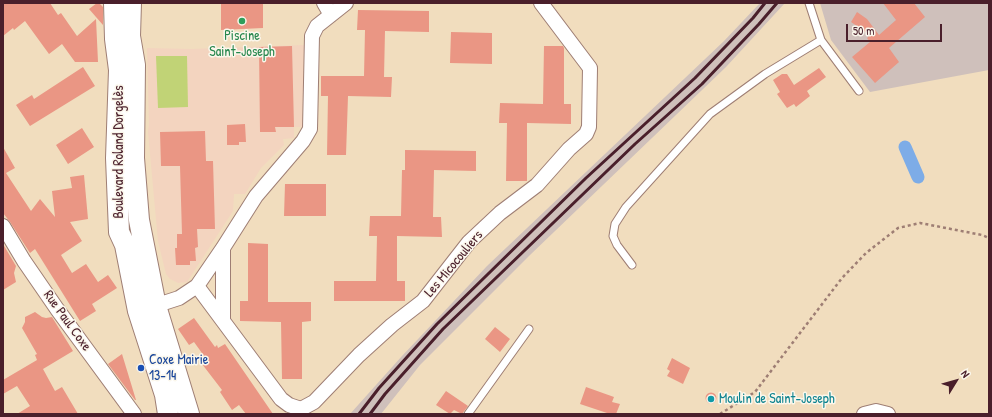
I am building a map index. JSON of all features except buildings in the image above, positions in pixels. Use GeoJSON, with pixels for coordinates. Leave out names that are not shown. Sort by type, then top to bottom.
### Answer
{"type":"FeatureCollection","features":[{"type":"Feature","properties":{"kind":"main road","name":"Boulevard Roland Dorgelès"},"geometry":{"type":"LineString","coordinates":[[114,3],[115,39],[119,70],[116,158],[119,232],[189,414]]}},
{"type":"Feature","properties":{"kind":"main road","name":"Boulevard Roland Dorgelès"},"geometry":{"type":"LineString","coordinates":[[130,3],[130,36],[135,65],[134,158],[147,308],[168,414]]}},
{"type":"Feature","properties":{"kind":"street"},"geometry":{"type":"LineString","coordinates":[[324,3],[331,15]]}},
{"type":"Feature","properties":{"kind":"street"},"geometry":{"type":"LineString","coordinates":[[147,308],[179,298],[197,286],[256,196],[303,141],[310,129],[312,36],[317,26],[346,3]]}},
{"type":"Feature","properties":{"kind":"street","name":"Les Micocouliers"},"geometry":{"type":"LineString","coordinates":[[197,286],[281,399],[289,405],[301,409],[314,402],[359,355],[423,301],[469,242],[500,213],[537,185],[569,149],[586,134],[589,127],[590,68],[541,3]]}},
{"type":"Feature","properties":{"kind":"street","name":"Rue Paul Coxe"},"geometry":{"type":"LineString","coordinates":[[3,226],[24,261],[53,303],[134,414]]}},
{"type":"Feature","properties":{"kind":"street"},"geometry":{"type":"LineString","coordinates":[[223,248],[223,320]]}},
{"type":"Feature","properties":{"kind":"street"},"geometry":{"type":"LineString","coordinates":[[864,414],[876,411],[888,414]]}},
{"type":"Feature","properties":{"kind":"lane"},"geometry":{"type":"LineString","coordinates":[[809,3],[821,40],[859,91]]}},
{"type":"Feature","properties":{"kind":"lane"},"geometry":{"type":"LineString","coordinates":[[632,265],[617,245],[613,236],[615,224],[636,195],[710,114],[764,74],[821,40]]}},
{"type":"Feature","properties":{"kind":"lane"},"geometry":{"type":"LineString","coordinates":[[468,414],[529,329]]}},
{"type":"Feature","properties":{"kind":"path"},"geometry":{"type":"LineString","coordinates":[[720,414],[755,392],[842,278],[866,253],[898,228],[920,223],[982,235],[989,238]]}},
{"type":"Feature","properties":{"kind":"shaded area"},"geometry":{"type":"Polygon","coordinates":[[[760,3],[785,3],[726,67],[530,255],[420,365],[381,414],[350,414],[402,356],[487,266],[724,41],[760,3]]]}},
{"type":"Feature","properties":{"kind":"shaded area"},"geometry":{"type":"Polygon","coordinates":[[[820,3],[989,3],[989,70],[870,92],[831,40],[820,3]]]}},
{"type":"Feature","properties":{"kind":"shaded area"},"geometry":{"type":"Polygon","coordinates":[[[304,45],[302,127],[294,127],[294,138],[283,139],[284,145],[261,168],[245,194],[234,194],[233,211],[187,282],[178,283],[170,279],[166,274],[158,241],[148,131],[147,48],[191,49],[304,45]]]}},
{"type":"Feature","properties":{"kind":"green space"},"geometry":{"type":"Polygon","coordinates":[[[156,56],[187,56],[188,107],[158,108],[156,56]]]}},
{"type":"Feature","properties":{"kind":"waterway"},"geometry":{"type":"LineString","coordinates":[[905,147],[918,177]]}},
{"type":"Feature","properties":{"kind":"railway"},"geometry":{"type":"LineString","coordinates":[[359,414],[379,388],[437,324],[586,178],[695,78],[753,18],[765,3]]}},
{"type":"Feature","properties":{"kind":"railway"},"geometry":{"type":"LineString","coordinates":[[370,414],[385,394],[443,329],[635,144],[702,84],[777,3]]}},
{"type":"Feature","properties":{"kind":"place","name":"Piscine Saint-Joseph"},"geometry":{"type":"Point","coordinates":[242,21]}},
{"type":"Feature","properties":{"kind":"place","name":"Coxe Mairie 13-14"},"geometry":{"type":"Point","coordinates":[141,368]}},
{"type":"Feature","properties":{"kind":"place","name":"Moulin de Saint-Joseph"},"geometry":{"type":"Point","coordinates":[711,399]}}]}
